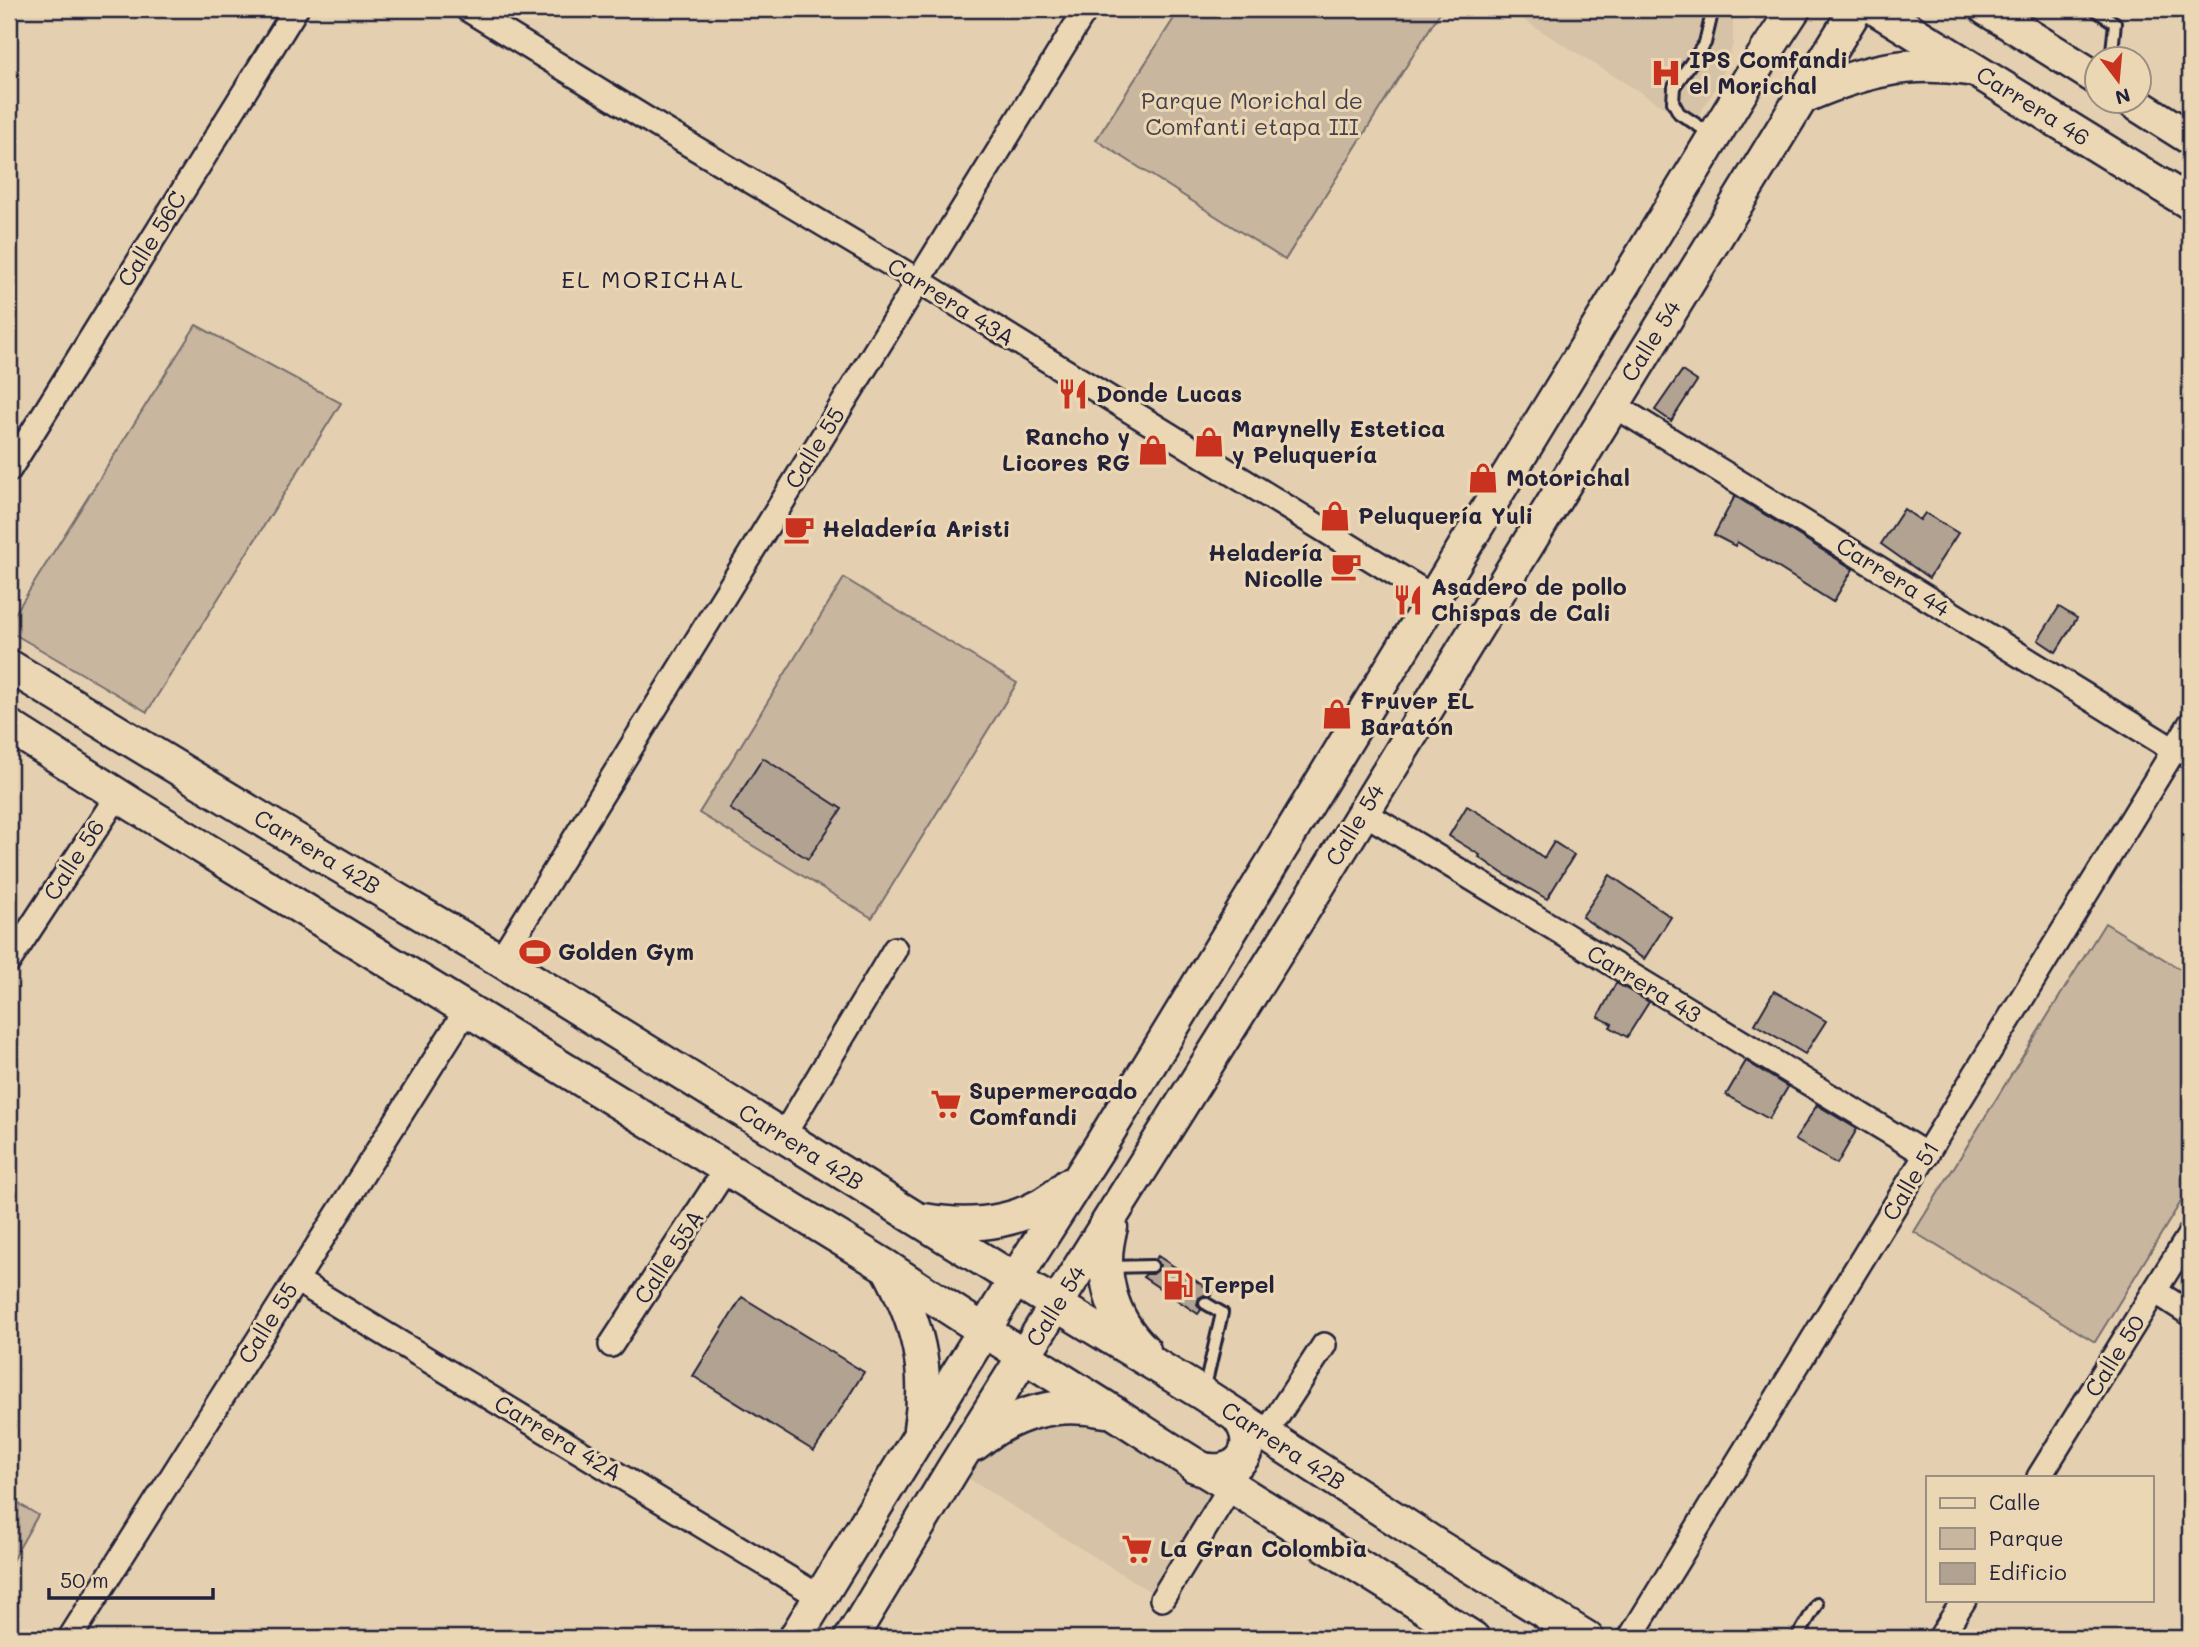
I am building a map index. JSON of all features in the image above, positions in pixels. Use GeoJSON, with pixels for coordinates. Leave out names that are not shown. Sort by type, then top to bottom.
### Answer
{"type":"FeatureCollection","features":[{"type":"Feature","properties":{"kind":"main road"},"geometry":{"type":"LineString","coordinates":[[1760,61],[1765,35],[1765,9]]}},
{"type":"Feature","properties":{"kind":"main road"},"geometry":{"type":"LineString","coordinates":[[795,1638],[1015,1279],[1100,1146],[1714,136],[1794,9]]}},
{"type":"Feature","properties":{"kind":"main road","name":"Calle 54"},"geometry":{"type":"LineString","coordinates":[[851,1638],[1856,9]]}},
{"type":"Feature","properties":{"kind":"main road","name":"Carrera 46"},"geometry":{"type":"LineString","coordinates":[[1876,9],[2185,192]]}},
{"type":"Feature","properties":{"kind":"main road"},"geometry":{"type":"LineString","coordinates":[[1997,14],[2084,70]]}},
{"type":"Feature","properties":{"kind":"main road"},"geometry":{"type":"LineString","coordinates":[[1803,97],[1852,77],[1881,69],[1927,65],[1977,71]]}},
{"type":"Feature","properties":{"kind":"main road"},"geometry":{"type":"LineString","coordinates":[[2154,115],[2190,138]]}},
{"type":"Feature","properties":{"kind":"main road","name":"Carrera 42B"},"geometry":{"type":"LineString","coordinates":[[9,666],[500,960],[1203,1394],[1439,1547],[1587,1638]]}},
{"type":"Feature","properties":{"kind":"main road"},"geometry":{"type":"LineString","coordinates":[[9,726],[887,1267],[1194,1466],[1231,1486],[1472,1638]]}},
{"type":"Feature","properties":{"kind":"main road"},"geometry":{"type":"LineString","coordinates":[[916,1218],[947,1224],[977,1224],[1007,1219],[1035,1208],[1061,1192],[1083,1171],[1100,1146]]}},
{"type":"Feature","properties":{"kind":"main road"},"geometry":{"type":"LineString","coordinates":[[1119,1207],[1108,1236],[1106,1267],[1112,1299],[1118,1315],[1136,1342],[1158,1367]]}},
{"type":"Feature","properties":{"kind":"main road"},"geometry":{"type":"LineString","coordinates":[[887,1267],[913,1320],[920,1348],[924,1378],[918,1438]]}},
{"type":"Feature","properties":{"kind":"main road"},"geometry":{"type":"LineString","coordinates":[[953,1469],[970,1449],[990,1432],[1026,1414],[1064,1407],[1091,1408],[1116,1414]]}},
{"type":"Feature","properties":{"kind":"main road"},"geometry":{"type":"LineString","coordinates":[[1194,1466],[1214,1472],[1233,1467],[1240,1460],[1245,1452],[1247,1433],[1237,1416]]}},
{"type":"Feature","properties":{"kind":"street","name":"Calle 56C"},"geometry":{"type":"LineString","coordinates":[[9,470],[296,9]]}},
{"type":"Feature","properties":{"kind":"street","name":"Carrera 43A"},"geometry":{"type":"LineString","coordinates":[[467,9],[919,281],[1433,597]]}},
{"type":"Feature","properties":{"kind":"street","name":"Calle 55"},"geometry":{"type":"LineString","coordinates":[[500,960],[1086,9]]}},
{"type":"Feature","properties":{"kind":"street","name":"Carrera 44"},"geometry":{"type":"LineString","coordinates":[[1612,404],[2175,750]]}},
{"type":"Feature","properties":{"kind":"street","name":"Calle 51"},"geometry":{"type":"LineString","coordinates":[[1630,1638],[2190,724]]}},
{"type":"Feature","properties":{"kind":"street","name":"Calle 56"},"geometry":{"type":"LineString","coordinates":[[9,961],[118,795]]}},
{"type":"Feature","properties":{"kind":"street","name":"Carrera 43"},"geometry":{"type":"LineString","coordinates":[[1363,812],[1927,1155]]}},
{"type":"Feature","properties":{"kind":"street"},"geometry":{"type":"LineString","coordinates":[[783,1136],[895,949]]}},
{"type":"Feature","properties":{"kind":"street","name":"Calle 55"},"geometry":{"type":"LineString","coordinates":[[70,1638],[467,1009]]}},
{"type":"Feature","properties":{"kind":"street","name":"Calle 55A"},"geometry":{"type":"LineString","coordinates":[[611,1345],[726,1169]]}},
{"type":"Feature","properties":{"kind":"street","name":"Calle 50"},"geometry":{"type":"LineString","coordinates":[[2040,1476],[2190,1234]]}},
{"type":"Feature","properties":{"kind":"street","name":"Carrera 42A"},"geometry":{"type":"LineString","coordinates":[[296,1280],[820,1597]]}},
{"type":"Feature","properties":{"kind":"street"},"geometry":{"type":"LineString","coordinates":[[2155,1291],[2190,1314]]}},
{"type":"Feature","properties":{"kind":"street"},"geometry":{"type":"LineString","coordinates":[[1265,1435],[1324,1345]]}},
{"type":"Feature","properties":{"kind":"street"},"geometry":{"type":"LineString","coordinates":[[1162,1599],[1231,1486]]}},
{"type":"Feature","properties":{"kind":"street"},"geometry":{"type":"LineString","coordinates":[[1940,1638],[1963,1602]]}},
{"type":"Feature","properties":{"kind":"lane"},"geometry":{"type":"LineString","coordinates":[[1711,9],[1705,43],[1674,87],[1673,102],[1679,113],[1714,136]]}},
{"type":"Feature","properties":{"kind":"lane"},"geometry":{"type":"LineString","coordinates":[[2094,9],[2115,23],[2113,46]]}},
{"type":"Feature","properties":{"kind":"lane"},"geometry":{"type":"LineString","coordinates":[[1106,1267],[1152,1266]]}},
{"type":"Feature","properties":{"kind":"lane"},"geometry":{"type":"LineString","coordinates":[[1203,1394],[1222,1313],[1205,1303]]}},
{"type":"Feature","properties":{"kind":"lane"},"geometry":{"type":"LineString","coordinates":[[1797,1638],[1817,1604]]}},
{"type":"Feature","properties":{"kind":"shaded area","name":"IPS Comfandi el Morichal"},"geometry":{"type":"Polygon","coordinates":[[[1506,9],[1733,9],[1733,42],[1718,84],[1693,125],[1506,9]]]}},
{"type":"Feature","properties":{"kind":"shaded area","name":"La Gran Colombia"},"geometry":{"type":"Polygon","coordinates":[[[1091,1408],[1231,1486],[1162,1599],[953,1469],[970,1449],[1091,1408]]]}},
{"type":"Feature","properties":{"kind":"green space","name":"Parque Morichal de Comfanti etapa III"},"geometry":{"type":"Polygon","coordinates":[[[1180,9],[1442,9],[1285,260],[1096,140],[1180,9]]]}},
{"type":"Feature","properties":{"kind":"green space"},"geometry":{"type":"Polygon","coordinates":[[[196,325],[341,403],[147,712],[9,631],[9,623],[196,325]]]}},
{"type":"Feature","properties":{"kind":"green space"},"geometry":{"type":"Polygon","coordinates":[[[844,578],[1017,683],[872,918],[699,813],[844,578]]]}},
{"type":"Feature","properties":{"kind":"green space"},"geometry":{"type":"Polygon","coordinates":[[[2105,923],[2190,975],[2190,1187],[2095,1342],[1914,1232],[2105,923]]]}},
{"type":"Feature","properties":{"kind":"green space"},"geometry":{"type":"Polygon","coordinates":[[[9,1498],[38,1515],[9,1566],[9,1498]]]}},
{"type":"Feature","properties":{"kind":"building"},"geometry":{"type":"Polygon","coordinates":[[[1682,371],[1697,381],[1671,421],[1655,410],[1682,371]]]}},
{"type":"Feature","properties":{"kind":"building"},"geometry":{"type":"Polygon","coordinates":[[[1735,496],[1853,569],[1833,602],[1737,542],[1735,546],[1714,535],[1735,496]]]}},
{"type":"Feature","properties":{"kind":"building"},"geometry":{"type":"Polygon","coordinates":[[[1904,509],[1920,520],[1925,513],[1958,533],[1929,578],[1881,544],[1904,509]]]}},
{"type":"Feature","properties":{"kind":"building"},"geometry":{"type":"Polygon","coordinates":[[[2059,607],[2077,618],[2056,652],[2038,640],[2059,607]]]}},
{"type":"Feature","properties":{"kind":"building"},"geometry":{"type":"Polygon","coordinates":[[[763,758],[842,809],[808,859],[730,809],[763,758]]]}},
{"type":"Feature","properties":{"kind":"building"},"geometry":{"type":"Polygon","coordinates":[[[1467,806],[1544,858],[1554,842],[1574,855],[1547,899],[1502,873],[1479,857],[1480,855],[1449,836],[1467,806]]]}},
{"type":"Feature","properties":{"kind":"building"},"geometry":{"type":"Polygon","coordinates":[[[1610,875],[1671,917],[1644,959],[1582,917],[1610,875]]]}},
{"type":"Feature","properties":{"kind":"building"},"geometry":{"type":"Polygon","coordinates":[[[1616,983],[1649,1002],[1627,1037],[1610,1027],[1612,1024],[1598,1017],[1616,983]]]}},
{"type":"Feature","properties":{"kind":"building"},"geometry":{"type":"Polygon","coordinates":[[[1774,991],[1826,1021],[1805,1054],[1755,1024],[1774,991]]]}},
{"type":"Feature","properties":{"kind":"building"},"geometry":{"type":"Polygon","coordinates":[[[1746,1061],[1788,1087],[1769,1119],[1726,1095],[1746,1061]]]}},
{"type":"Feature","properties":{"kind":"building"},"geometry":{"type":"Polygon","coordinates":[[[1817,1105],[1857,1129],[1837,1164],[1795,1140],[1817,1105]]]}},
{"type":"Feature","properties":{"kind":"building","name":"Terpel"},"geometry":{"type":"Polygon","coordinates":[[[1158,1256],[1213,1292],[1210,1297],[1204,1295],[1199,1298],[1197,1304],[1201,1310],[1198,1314],[1143,1277],[1158,1270],[1158,1256]]]}},
{"type":"Feature","properties":{"kind":"building"},"geometry":{"type":"Polygon","coordinates":[[[742,1297],[864,1372],[814,1451],[693,1376],[742,1297]]]}},
{"type":"Feature","properties":{"kind":"place","name":"IPS Comfandi el Morichal"},"geometry":{"type":"Point","coordinates":[1666,73]}},
{"type":"Feature","properties":{"kind":"place","name":"Donde Lucas"},"geometry":{"type":"Point","coordinates":[1073,394]}},
{"type":"Feature","properties":{"kind":"place","name":"Marynelly Estetica y Peluquería"},"geometry":{"type":"Point","coordinates":[1209,442]}},
{"type":"Feature","properties":{"kind":"place","name":"Rancho y Licores RG"},"geometry":{"type":"Point","coordinates":[1153,450]}},
{"type":"Feature","properties":{"kind":"place","name":"Motorichal"},"geometry":{"type":"Point","coordinates":[1483,478]}},
{"type":"Feature","properties":{"kind":"place","name":"Peluquería Yuli"},"geometry":{"type":"Point","coordinates":[1335,516]}},
{"type":"Feature","properties":{"kind":"place","name":"Heladería Aristi"},"geometry":{"type":"Point","coordinates":[799,529]}},
{"type":"Feature","properties":{"kind":"place","name":"Heladería Nicolle"},"geometry":{"type":"Point","coordinates":[1346,566]}},
{"type":"Feature","properties":{"kind":"place","name":"Asadero de pollo Chispas de Cali"},"geometry":{"type":"Point","coordinates":[1408,600]}},
{"type":"Feature","properties":{"kind":"place","name":"Fruver EL Baratón"},"geometry":{"type":"Point","coordinates":[1337,714]}},
{"type":"Feature","properties":{"kind":"place","name":"Golden Gym"},"geometry":{"type":"Point","coordinates":[535,952]}},
{"type":"Feature","properties":{"kind":"place","name":"Supermercado Comfandi"},"geometry":{"type":"Point","coordinates":[946,1104]}},
{"type":"Feature","properties":{"kind":"place","name":"Terpel"},"geometry":{"type":"Point","coordinates":[1178,1285]}},
{"type":"Feature","properties":{"kind":"place","name":"La Gran Colombia"},"geometry":{"type":"Point","coordinates":[1137,1549]}},
{"type":"Feature","properties":{"kind":"district","name":"EL MORICHAL"},"geometry":{"type":"Point","coordinates":[653,280]}}]}
